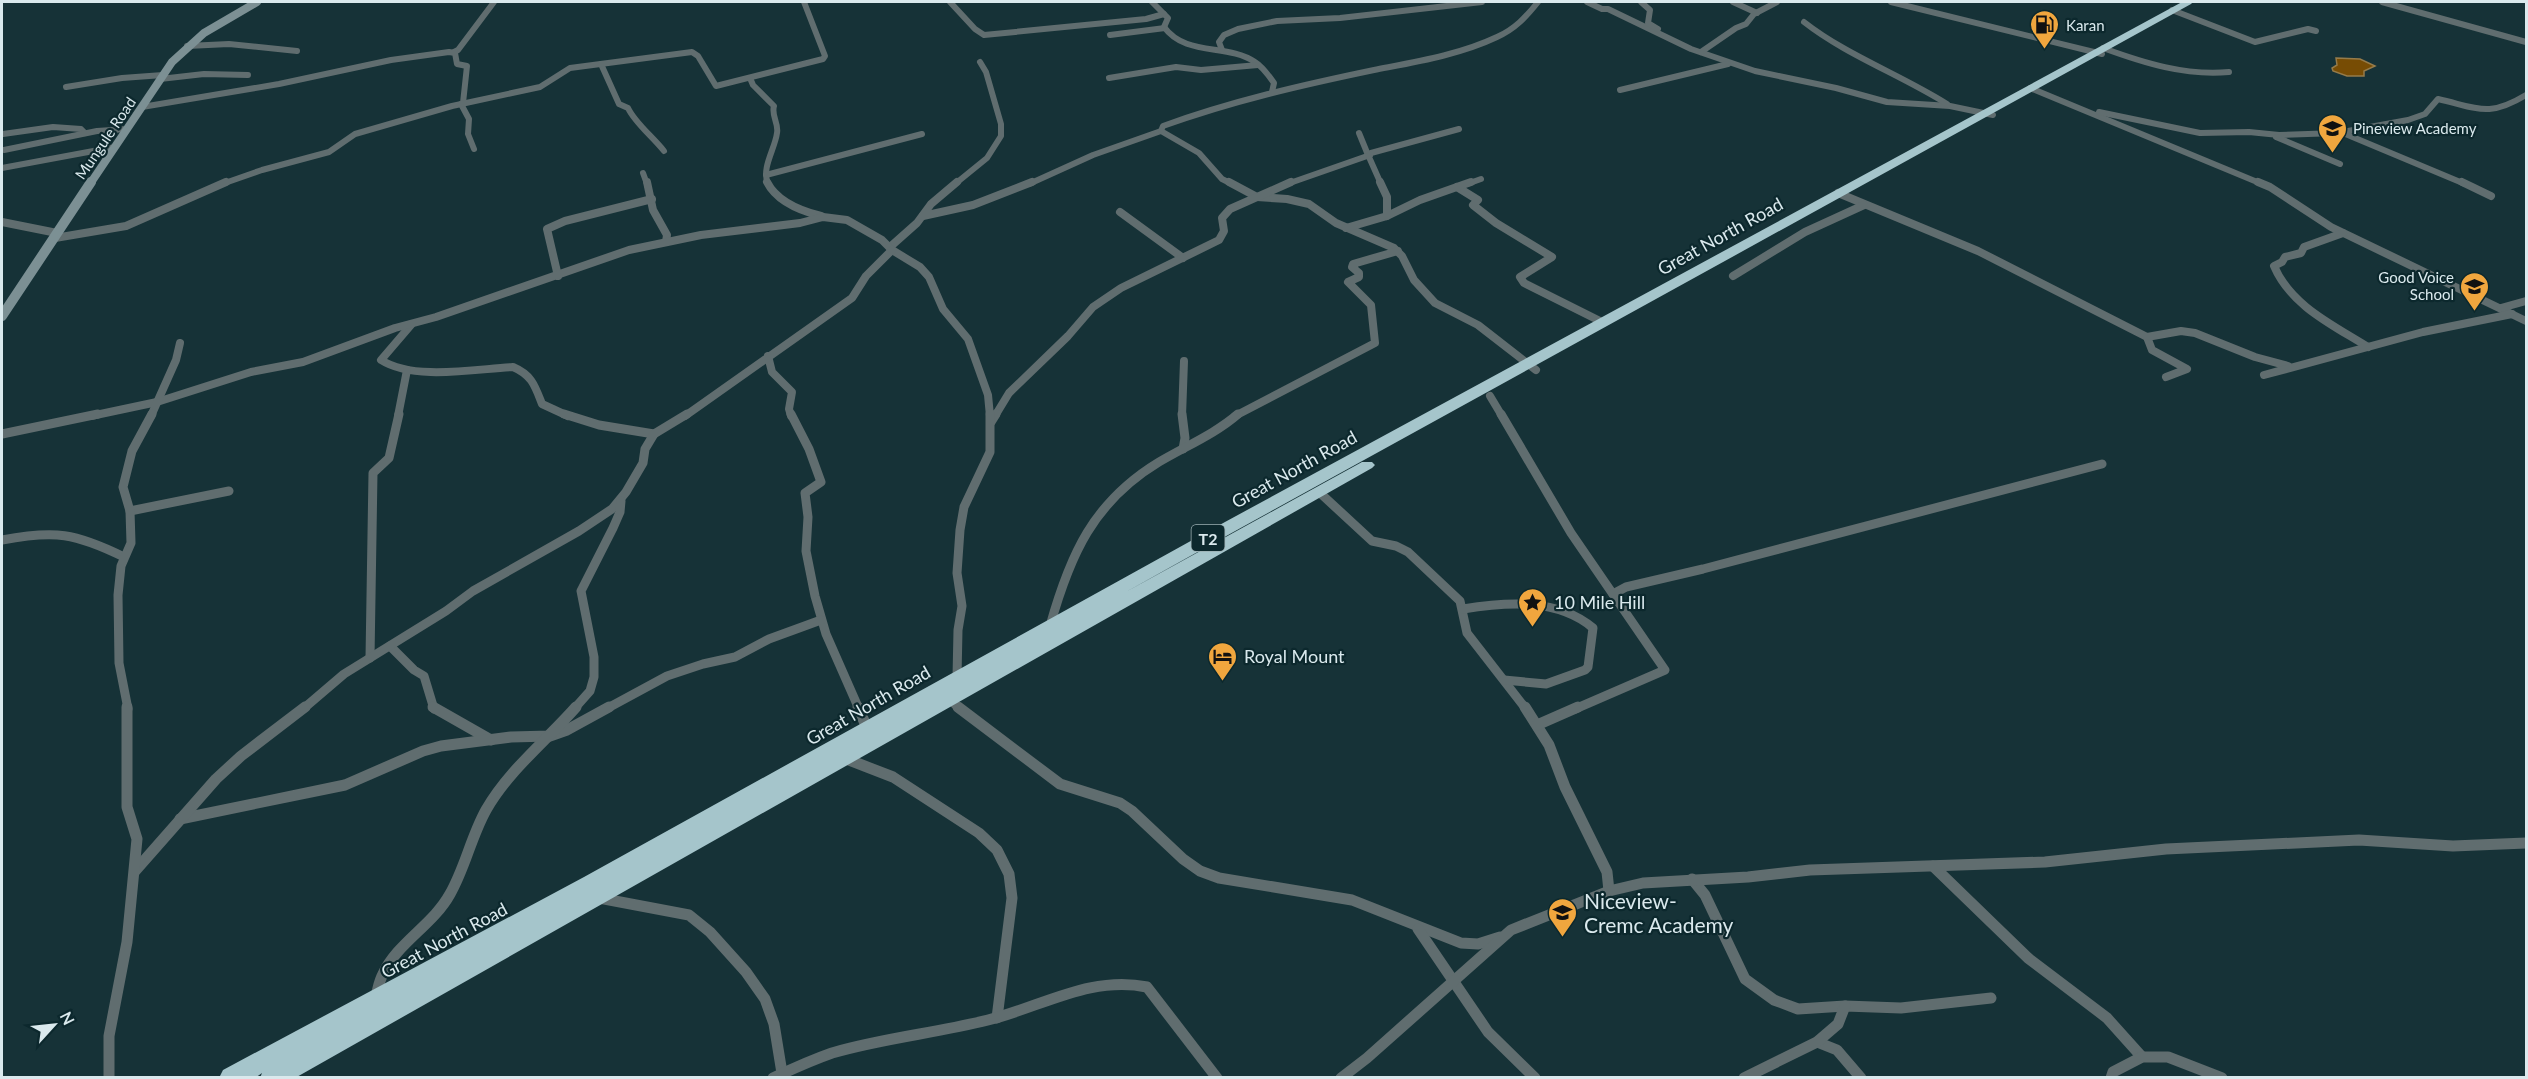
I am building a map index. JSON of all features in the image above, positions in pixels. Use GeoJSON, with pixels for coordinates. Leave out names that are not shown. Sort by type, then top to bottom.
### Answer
{"type":"FeatureCollection","features":[{"type":"Feature","properties":{"kind":"highway","name":"Great North Road"},"geometry":{"type":"LineString","coordinates":[[272,1077],[844,758],[944,693],[957,677],[1531,367],[2179,8],[2195,2]]}},
{"type":"Feature","properties":{"kind":"highway","name":"Great North Road"},"geometry":{"type":"LineString","coordinates":[[231,1077],[591,883],[867,728],[944,693],[1319,492],[1490,396],[1602,322],[1842,195]]}},
{"type":"Feature","properties":{"kind":"street","name":"Mungule Road"},"geometry":{"type":"LineString","coordinates":[[2,316],[162,77],[187,46],[204,33],[257,2]]}},
{"type":"Feature","properties":{"kind":"street"},"geometry":{"type":"LineString","coordinates":[[142,107],[279,84],[391,60],[454,52],[459,50],[494,2]]}},
{"type":"Feature","properties":{"kind":"street"},"geometry":{"type":"LineString","coordinates":[[2,222],[56,236],[126,226],[207,189],[262,170],[322,155],[355,134],[462,103],[540,87],[570,68],[692,52],[698,56],[714,86],[826,57],[804,2]]}},
{"type":"Feature","properties":{"kind":"street"},"geometry":{"type":"LineString","coordinates":[[950,2],[975,29],[984,35],[1146,19],[1164,14]]}},
{"type":"Feature","properties":{"kind":"street"},"geometry":{"type":"LineString","coordinates":[[1152,2],[1168,18],[1165,28]]}},
{"type":"Feature","properties":{"kind":"street"},"geometry":{"type":"LineString","coordinates":[[1222,50],[1219,42],[1224,35],[1268,22],[1356,16],[1482,2]]}},
{"type":"Feature","properties":{"kind":"street"},"geometry":{"type":"LineString","coordinates":[[923,216],[958,209],[1009,193],[1082,159],[1161,131],[1163,126],[1217,106],[1272,92],[1406,65],[1458,51],[1498,37],[1519,24],[1538,2]]}},
{"type":"Feature","properties":{"kind":"street"},"geometry":{"type":"LineString","coordinates":[[1587,2],[1602,9],[1608,9],[1701,52],[1760,73],[1836,87],[1883,101],[1953,107],[1989,113]]}},
{"type":"Feature","properties":{"kind":"street"},"geometry":{"type":"LineString","coordinates":[[1641,2],[1650,10],[1648,23],[1659,29],[1654,32]]}},
{"type":"Feature","properties":{"kind":"street"},"geometry":{"type":"LineString","coordinates":[[1733,2],[1757,13]]}},
{"type":"Feature","properties":{"kind":"street"},"geometry":{"type":"LineString","coordinates":[[1701,52],[1736,28],[1746,24],[1757,13],[1777,2]]}},
{"type":"Feature","properties":{"kind":"street"},"geometry":{"type":"LineString","coordinates":[[1892,2],[2008,33],[2102,51],[2195,74],[2209,75],[2229,72]]}},
{"type":"Feature","properties":{"kind":"street"},"geometry":{"type":"LineString","coordinates":[[2382,2],[2526,42]]}},
{"type":"Feature","properties":{"kind":"street"},"geometry":{"type":"LineString","coordinates":[[2179,8],[2255,42],[2308,29],[2316,31]]}},
{"type":"Feature","properties":{"kind":"street"},"geometry":{"type":"LineString","coordinates":[[1804,22],[1819,34],[1953,107]]}},
{"type":"Feature","properties":{"kind":"street"},"geometry":{"type":"LineString","coordinates":[[1165,28],[1170,35],[1198,48],[1222,50],[1252,60],[1274,83],[1272,92]]}},
{"type":"Feature","properties":{"kind":"street"},"geometry":{"type":"LineString","coordinates":[[1110,35],[1165,28]]}},
{"type":"Feature","properties":{"kind":"street"},"geometry":{"type":"LineString","coordinates":[[187,46],[229,44],[297,51]]}},
{"type":"Feature","properties":{"kind":"street"},"geometry":{"type":"LineString","coordinates":[[454,52],[457,64],[467,66],[462,103],[469,118],[468,134],[474,149]]}},
{"type":"Feature","properties":{"kind":"street"},"geometry":{"type":"LineString","coordinates":[[135,871],[216,778],[241,756],[292,718],[344,674],[473,591],[588,526],[621,501],[643,463],[645,449],[654,434],[686,415],[852,298],[866,276],[923,216],[932,203],[993,152],[1003,132],[986,72],[980,62]]}},
{"type":"Feature","properties":{"kind":"street"},"geometry":{"type":"LineString","coordinates":[[601,64],[620,104],[628,108],[633,120],[648,131],[664,150]]}},
{"type":"Feature","properties":{"kind":"street"},"geometry":{"type":"LineString","coordinates":[[1620,90],[1731,64]]}},
{"type":"Feature","properties":{"kind":"street"},"geometry":{"type":"LineString","coordinates":[[1109,78],[1176,67],[1201,70],[1258,65]]}},
{"type":"Feature","properties":{"kind":"street"},"geometry":{"type":"LineString","coordinates":[[66,87],[122,78],[204,74],[248,75]]}},
{"type":"Feature","properties":{"kind":"street"},"geometry":{"type":"LineString","coordinates":[[750,78],[753,85],[774,106],[772,113],[778,126],[765,175],[769,185],[783,200],[812,215],[854,223],[912,261],[929,277],[943,309],[968,339],[973,358],[984,382],[991,422],[990,452],[964,507],[960,530],[957,573],[962,606],[958,630],[957,677]]}},
{"type":"Feature","properties":{"kind":"street"},"geometry":{"type":"LineString","coordinates":[[2033,89],[2145,138],[2270,187],[2343,233],[2526,321]]}},
{"type":"Feature","properties":{"kind":"street"},"geometry":{"type":"LineString","coordinates":[[2072,105],[2191,132],[2228,134],[2249,132],[2271,135],[2341,133],[2408,120],[2425,114],[2438,99],[2492,111],[2508,106],[2526,96]]}},
{"type":"Feature","properties":{"kind":"street"},"geometry":{"type":"LineString","coordinates":[[3,134],[64,126],[81,129],[85,133]]}},
{"type":"Feature","properties":{"kind":"street"},"geometry":{"type":"LineString","coordinates":[[4,150],[85,133],[127,129]]}},
{"type":"Feature","properties":{"kind":"street"},"geometry":{"type":"LineString","coordinates":[[991,422],[1009,393],[1068,336],[1093,307],[1121,288],[1219,240],[1224,231],[1222,218],[1226,212],[1320,170],[1343,165],[1434,134],[1459,129]]}},
{"type":"Feature","properties":{"kind":"street"},"geometry":{"type":"LineString","coordinates":[[1161,131],[1199,153],[1208,166],[1222,179],[1257,198],[1287,199],[1310,204],[1346,228],[1398,251],[1414,280],[1435,303],[1478,326],[1531,367]]}},
{"type":"Feature","properties":{"kind":"street"},"geometry":{"type":"LineString","coordinates":[[1359,133],[1387,197],[1387,216]]}},
{"type":"Feature","properties":{"kind":"street"},"geometry":{"type":"LineString","coordinates":[[2341,133],[2446,175],[2491,196]]}},
{"type":"Feature","properties":{"kind":"street"},"geometry":{"type":"LineString","coordinates":[[765,175],[922,134]]}},
{"type":"Feature","properties":{"kind":"street"},"geometry":{"type":"LineString","coordinates":[[2271,135],[2340,164]]}},
{"type":"Feature","properties":{"kind":"street"},"geometry":{"type":"LineString","coordinates":[[2,168],[115,147]]}},
{"type":"Feature","properties":{"kind":"street"},"geometry":{"type":"LineString","coordinates":[[643,174],[652,199],[653,210],[667,238]]}},
{"type":"Feature","properties":{"kind":"street"},"geometry":{"type":"LineString","coordinates":[[1346,228],[1387,216],[1481,179]]}},
{"type":"Feature","properties":{"kind":"street"},"geometry":{"type":"LineString","coordinates":[[1457,187],[1478,200],[1473,205],[1496,223],[1552,257],[1520,276],[1524,283],[1602,322]]}},
{"type":"Feature","properties":{"kind":"street"},"geometry":{"type":"LineString","coordinates":[[1842,195],[1978,251],[2148,337],[2181,331],[2194,333],[2255,357],[2291,367]]}},
{"type":"Feature","properties":{"kind":"street"},"geometry":{"type":"LineString","coordinates":[[558,276],[547,229],[555,224],[652,199]]}},
{"type":"Feature","properties":{"kind":"street"},"geometry":{"type":"LineString","coordinates":[[1733,276],[1763,256],[1832,218],[1853,212],[1864,205]]}},
{"type":"Feature","properties":{"kind":"street"},"geometry":{"type":"LineString","coordinates":[[1120,212],[1183,258]]}},
{"type":"Feature","properties":{"kind":"street"},"geometry":{"type":"LineString","coordinates":[[2,434],[157,402],[251,372],[303,362],[394,328],[411,325],[667,238],[800,223],[823,217]]}},
{"type":"Feature","properties":{"kind":"street"},"geometry":{"type":"LineString","coordinates":[[2343,233],[2304,247],[2301,253],[2285,257],[2282,262],[2274,266],[2296,300],[2368,347]]}},
{"type":"Feature","properties":{"kind":"street"},"geometry":{"type":"LineString","coordinates":[[1050,626],[1070,565],[1087,530],[1099,513],[1124,487],[1183,449],[1223,427],[1236,415],[1375,343],[1371,305],[1348,282],[1359,277],[1359,273],[1352,267],[1353,264],[1398,251]]}},
{"type":"Feature","properties":{"kind":"street"},"geometry":{"type":"LineString","coordinates":[[2501,308],[2526,301]]}},
{"type":"Feature","properties":{"kind":"street"},"geometry":{"type":"LineString","coordinates":[[2264,375],[2423,332],[2512,314]]}},
{"type":"Feature","properties":{"kind":"street"},"geometry":{"type":"LineString","coordinates":[[411,325],[381,360],[392,367],[439,373],[513,367],[525,372],[532,379],[542,404],[552,409],[589,423],[640,429],[654,434]]}},
{"type":"Feature","properties":{"kind":"street"},"geometry":{"type":"LineString","coordinates":[[2148,337],[2152,350],[2187,369],[2166,377]]}},
{"type":"Feature","properties":{"kind":"street"},"geometry":{"type":"LineString","coordinates":[[109,1077],[109,1036],[127,942],[137,838],[127,807],[129,711],[119,663],[118,595],[124,557],[131,543],[130,511],[123,487],[132,451],[143,433],[176,360],[180,344]]}},
{"type":"Feature","properties":{"kind":"street"},"geometry":{"type":"LineString","coordinates":[[768,356],[772,372],[792,392],[789,409],[809,449],[821,482],[808,489],[805,496],[808,512],[805,542],[807,557],[821,620],[867,728]]}},
{"type":"Feature","properties":{"kind":"street"},"geometry":{"type":"LineString","coordinates":[[1183,449],[1186,443],[1182,422],[1184,361]]}},
{"type":"Feature","properties":{"kind":"street"},"geometry":{"type":"LineString","coordinates":[[370,658],[373,473],[389,458],[392,450],[407,370]]}},
{"type":"Feature","properties":{"kind":"street"},"geometry":{"type":"LineString","coordinates":[[1490,396],[1571,533],[1665,670],[1537,725]]}},
{"type":"Feature","properties":{"kind":"street"},"geometry":{"type":"LineString","coordinates":[[1613,594],[1626,587],[1703,569],[2102,464]]}},
{"type":"Feature","properties":{"kind":"street"},"geometry":{"type":"LineString","coordinates":[[130,511],[229,491]]}},
{"type":"Feature","properties":{"kind":"street"},"geometry":{"type":"LineString","coordinates":[[1319,492],[1372,541],[1396,546],[1408,552],[1460,600],[1467,633],[1537,725],[1552,752],[1565,787],[1607,872],[1609,891]]}},
{"type":"Feature","properties":{"kind":"street"},"geometry":{"type":"LineString","coordinates":[[376,999],[382,975],[391,960],[426,925],[450,894],[485,812],[497,793],[512,773],[590,692],[594,677],[594,657],[581,591],[613,528],[620,512],[621,501]]}},
{"type":"Feature","properties":{"kind":"street"},"geometry":{"type":"LineString","coordinates":[[2,540],[36,532],[72,533],[124,557]]}},
{"type":"Feature","properties":{"kind":"street"},"geometry":{"type":"LineString","coordinates":[[1463,609],[1503,603],[1559,610],[1586,622],[1593,628],[1588,667],[1585,669],[1546,684],[1504,680]]}},
{"type":"Feature","properties":{"kind":"street"},"geometry":{"type":"LineString","coordinates":[[180,819],[345,785],[423,751],[461,742],[550,736],[567,730],[650,683],[703,663],[735,657],[769,639],[821,620]]}},
{"type":"Feature","properties":{"kind":"street"},"geometry":{"type":"LineString","coordinates":[[390,646],[414,670],[424,676],[434,709],[491,740]]}},
{"type":"Feature","properties":{"kind":"street"},"geometry":{"type":"LineString","coordinates":[[944,693],[975,722],[1060,784],[1108,798],[1132,811],[1183,859],[1200,871],[1219,878],[1352,900],[1461,943],[1478,944],[1502,937]]}},
{"type":"Feature","properties":{"kind":"street"},"geometry":{"type":"LineString","coordinates":[[844,758],[893,777],[980,833],[1004,862],[1011,880],[1012,898],[997,1018]]}},
{"type":"Feature","properties":{"kind":"street"},"geometry":{"type":"LineString","coordinates":[[1341,1077],[1367,1058],[1511,930],[1609,891],[1657,880],[1748,876],[1810,870],[2045,862],[2166,849],[2359,840],[2453,846],[2526,843]]}},
{"type":"Feature","properties":{"kind":"street"},"geometry":{"type":"LineString","coordinates":[[1933,866],[2028,958],[2107,1018],[2142,1057]]}},
{"type":"Feature","properties":{"kind":"street"},"geometry":{"type":"LineString","coordinates":[[1692,879],[1705,895],[1738,969],[1755,988],[1774,1000],[1798,1009],[1845,1006],[1901,1008],[1991,998]]}},
{"type":"Feature","properties":{"kind":"street"},"geometry":{"type":"LineString","coordinates":[[594,897],[646,909],[689,915],[700,921],[763,995],[773,1019],[778,1075],[841,1050],[997,1018],[1090,987],[1141,985],[1147,987],[1217,1077]]}},
{"type":"Feature","properties":{"kind":"street"},"geometry":{"type":"LineString","coordinates":[[1415,926],[1456,981],[1470,1008],[1488,1032],[1535,1077]]}},
{"type":"Feature","properties":{"kind":"street"},"geometry":{"type":"LineString","coordinates":[[1744,1077],[1817,1042],[1832,1032],[1845,1006]]}},
{"type":"Feature","properties":{"kind":"street"},"geometry":{"type":"LineString","coordinates":[[1817,1042],[1837,1050],[1861,1077]]}},
{"type":"Feature","properties":{"kind":"street"},"geometry":{"type":"LineString","coordinates":[[2111,1077],[2113,1072],[2142,1057],[2168,1057],[2222,1077]]}},
{"type":"Feature","properties":{"kind":"shaded area"},"geometry":{"type":"Polygon","coordinates":[[[2336,58],[2360,59],[2375,66],[2364,71],[2364,76],[2347,76],[2333,71],[2332,68],[2337,65],[2336,58]]]}},
{"type":"Feature","properties":{"kind":"place","name":"Karan"},"geometry":{"type":"Point","coordinates":[2045,50]}},
{"type":"Feature","properties":{"kind":"place","name":"Pineview Academy"},"geometry":{"type":"Point","coordinates":[2332,154]}},
{"type":"Feature","properties":{"kind":"place","name":"Good Voice School"},"geometry":{"type":"Point","coordinates":[2475,312]}},
{"type":"Feature","properties":{"kind":"place","name":"10 Mile Hill"},"geometry":{"type":"Point","coordinates":[1533,628]}},
{"type":"Feature","properties":{"kind":"place","name":"Royal Mount"},"geometry":{"type":"Point","coordinates":[1223,682]}},
{"type":"Feature","properties":{"kind":"place","name":"Niceview- Cremc Academy"},"geometry":{"type":"Point","coordinates":[1563,938]}}]}
